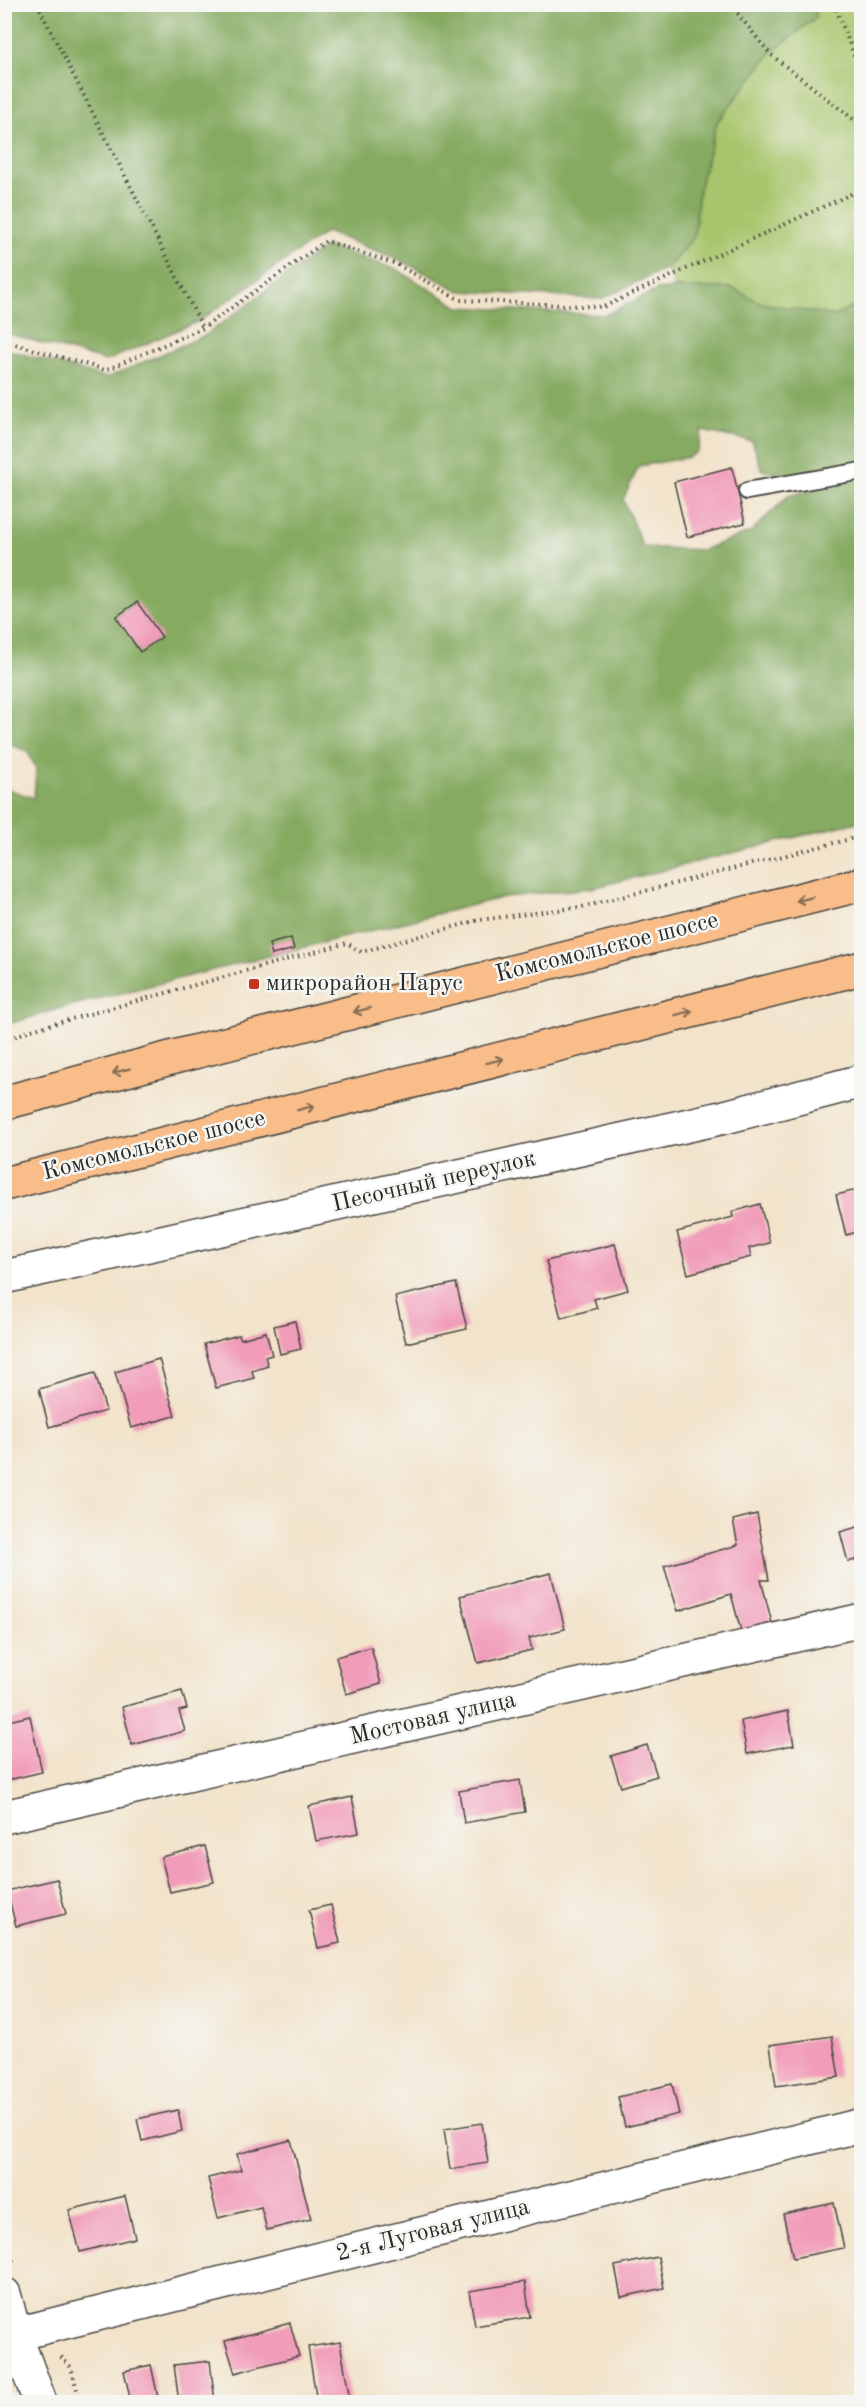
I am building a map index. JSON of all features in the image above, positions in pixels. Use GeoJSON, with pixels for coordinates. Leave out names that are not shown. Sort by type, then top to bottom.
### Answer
{"type":"FeatureCollection","features":[{"type":"Feature","properties":{"kind":"main road","name":"Комсомольское шоссе"},"geometry":{"type":"LineString","coordinates":[[4,1103],[178,1056],[861,884]]}},
{"type":"Feature","properties":{"kind":"main road","name":"Комсомольское шоссе"},"geometry":{"type":"LineString","coordinates":[[4,1184],[861,968]]}},
{"type":"Feature","properties":{"kind":"street","name":"Песочный переулок"},"geometry":{"type":"LineString","coordinates":[[4,1277],[725,1117],[861,1082]]}},
{"type":"Feature","properties":{"kind":"street","name":"Мостовая улица"},"geometry":{"type":"LineString","coordinates":[[4,1817],[861,1620]]}},
{"type":"Feature","properties":{"kind":"street","name":"2-я Луговая улица"},"geometry":{"type":"LineString","coordinates":[[10,2336],[861,2125]]}},
{"type":"Feature","properties":{"kind":"street"},"geometry":{"type":"LineString","coordinates":[[4,2294],[10,2336],[40,2403]]}},
{"type":"Feature","properties":{"kind":"lane"},"geometry":{"type":"LineString","coordinates":[[747,491],[861,471]]}},
{"type":"Feature","properties":{"kind":"path"},"geometry":{"type":"LineString","coordinates":[[37,4],[203,328]]}},
{"type":"Feature","properties":{"kind":"path"},"geometry":{"type":"LineString","coordinates":[[730,4],[770,54],[861,126]]}},
{"type":"Feature","properties":{"kind":"path"},"geometry":{"type":"LineString","coordinates":[[834,4],[861,75]]}},
{"type":"Feature","properties":{"kind":"path"},"geometry":{"type":"LineString","coordinates":[[861,159],[861,167]]}},
{"type":"Feature","properties":{"kind":"path"},"geometry":{"type":"LineString","coordinates":[[4,341],[106,370],[203,328],[326,241],[396,264],[460,300],[603,307],[861,189]]}},
{"type":"Feature","properties":{"kind":"path"},"geometry":{"type":"LineString","coordinates":[[4,1041],[28,1031],[347,943],[361,952],[479,920],[582,908],[861,836]]}},
{"type":"Feature","properties":{"kind":"green space"},"geometry":{"type":"Polygon","coordinates":[[[814,4],[816,17],[770,54],[717,122],[699,189],[694,237],[667,268],[601,299],[460,291],[398,259],[326,232],[199,321],[106,361],[5,333],[5,5],[814,4]]]}},
{"type":"Feature","properties":{"kind":"green space"},"geometry":{"type":"Polygon","coordinates":[[[814,5],[861,5],[861,303],[835,316],[761,303],[732,288],[676,288],[667,268],[694,237],[699,189],[717,122],[770,54],[815,18],[814,5]]]}},
{"type":"Feature","properties":{"kind":"green space"},"geometry":{"type":"Polygon","coordinates":[[[326,246],[396,269],[459,307],[605,315],[657,290],[676,288],[732,288],[761,303],[835,316],[861,303],[861,821],[592,888],[505,897],[65,1007],[5,1025],[4,788],[34,798],[36,768],[27,751],[5,743],[5,349],[107,378],[206,335],[326,246]],[[702,431],[698,451],[689,457],[639,466],[623,500],[643,547],[702,550],[751,532],[788,496],[817,489],[812,470],[781,476],[762,470],[752,441],[702,431]]]}},
{"type":"Feature","properties":{"kind":"building"},"geometry":{"type":"Polygon","coordinates":[[[732,467],[745,523],[687,537],[674,482],[732,467]]]}},
{"type":"Feature","properties":{"kind":"building"},"geometry":{"type":"Polygon","coordinates":[[[137,602],[162,637],[140,652],[116,617],[137,602]]]}},
{"type":"Feature","properties":{"kind":"building"},"geometry":{"type":"Polygon","coordinates":[[[291,938],[294,949],[272,955],[269,944],[291,938]]]}},
{"type":"Feature","properties":{"kind":"building"},"geometry":{"type":"Polygon","coordinates":[[[861,1189],[861,1231],[846,1235],[836,1195],[861,1189]]]}},
{"type":"Feature","properties":{"kind":"building"},"geometry":{"type":"Polygon","coordinates":[[[760,1204],[770,1243],[749,1248],[751,1257],[688,1274],[677,1232],[733,1217],[732,1212],[760,1204]]]}},
{"type":"Feature","properties":{"kind":"building"},"geometry":{"type":"Polygon","coordinates":[[[615,1244],[628,1290],[594,1299],[597,1308],[561,1318],[546,1261],[615,1244]]]}},
{"type":"Feature","properties":{"kind":"building"},"geometry":{"type":"Polygon","coordinates":[[[456,1283],[467,1329],[406,1343],[395,1297],[456,1283]]]}},
{"type":"Feature","properties":{"kind":"building"},"geometry":{"type":"Polygon","coordinates":[[[295,1321],[301,1349],[280,1354],[274,1326],[295,1321]]]}},
{"type":"Feature","properties":{"kind":"building"},"geometry":{"type":"Polygon","coordinates":[[[266,1332],[272,1355],[265,1357],[268,1366],[252,1371],[254,1378],[216,1388],[204,1344],[239,1335],[241,1339],[266,1332]]]}},
{"type":"Feature","properties":{"kind":"building"},"geometry":{"type":"Polygon","coordinates":[[[159,1359],[175,1416],[131,1428],[115,1372],[159,1359]]]}},
{"type":"Feature","properties":{"kind":"building"},"geometry":{"type":"Polygon","coordinates":[[[95,1373],[106,1411],[49,1427],[39,1389],[95,1373]]]}},
{"type":"Feature","properties":{"kind":"building"},"geometry":{"type":"Polygon","coordinates":[[[757,1514],[769,1580],[761,1580],[772,1623],[741,1631],[731,1594],[678,1611],[664,1566],[738,1545],[733,1520],[757,1514]]]}},
{"type":"Feature","properties":{"kind":"building"},"geometry":{"type":"Polygon","coordinates":[[[861,1526],[861,1558],[848,1562],[840,1532],[861,1526]]]}},
{"type":"Feature","properties":{"kind":"building"},"geometry":{"type":"Polygon","coordinates":[[[551,1573],[565,1629],[529,1638],[532,1650],[478,1663],[460,1596],[551,1573]]]}},
{"type":"Feature","properties":{"kind":"building"},"geometry":{"type":"Polygon","coordinates":[[[371,1647],[381,1684],[346,1694],[336,1657],[371,1647]]]}},
{"type":"Feature","properties":{"kind":"building"},"geometry":{"type":"Polygon","coordinates":[[[182,1691],[187,1709],[179,1711],[185,1731],[132,1745],[122,1707],[182,1691]]]}},
{"type":"Feature","properties":{"kind":"building"},"geometry":{"type":"Polygon","coordinates":[[[788,1711],[794,1745],[747,1754],[741,1721],[788,1711]]]}},
{"type":"Feature","properties":{"kind":"building"},"geometry":{"type":"Polygon","coordinates":[[[30,1716],[42,1772],[4,1781],[4,1734],[6,1734],[4,1722],[30,1716]]]}},
{"type":"Feature","properties":{"kind":"building"},"geometry":{"type":"Polygon","coordinates":[[[647,1745],[657,1776],[621,1787],[611,1756],[647,1745]]]}},
{"type":"Feature","properties":{"kind":"building"},"geometry":{"type":"Polygon","coordinates":[[[520,1780],[525,1812],[464,1823],[459,1791],[520,1780]]]}},
{"type":"Feature","properties":{"kind":"building"},"geometry":{"type":"Polygon","coordinates":[[[352,1797],[359,1833],[316,1841],[309,1806],[352,1797]]]}},
{"type":"Feature","properties":{"kind":"building"},"geometry":{"type":"Polygon","coordinates":[[[205,1846],[214,1882],[170,1892],[161,1857],[205,1846]]]}},
{"type":"Feature","properties":{"kind":"building"},"geometry":{"type":"Polygon","coordinates":[[[57,1879],[66,1914],[16,1926],[7,1891],[57,1879]]]}},
{"type":"Feature","properties":{"kind":"building"},"geometry":{"type":"Polygon","coordinates":[[[331,1905],[340,1943],[318,1948],[309,1910],[331,1905]]]}},
{"type":"Feature","properties":{"kind":"building"},"geometry":{"type":"Polygon","coordinates":[[[832,2036],[839,2077],[776,2086],[770,2045],[832,2036]]]}},
{"type":"Feature","properties":{"kind":"building"},"geometry":{"type":"Polygon","coordinates":[[[672,2084],[679,2114],[625,2127],[618,2097],[672,2084]]]}},
{"type":"Feature","properties":{"kind":"building"},"geometry":{"type":"Polygon","coordinates":[[[178,2110],[182,2131],[142,2141],[137,2119],[178,2110]]]}},
{"type":"Feature","properties":{"kind":"building"},"geometry":{"type":"Polygon","coordinates":[[[482,2123],[488,2163],[450,2169],[444,2129],[482,2123]]]}},
{"type":"Feature","properties":{"kind":"building"},"geometry":{"type":"Polygon","coordinates":[[[291,2140],[311,2219],[267,2230],[261,2207],[218,2218],[208,2178],[241,2170],[237,2154],[291,2140]]]}},
{"type":"Feature","properties":{"kind":"building"},"geometry":{"type":"Polygon","coordinates":[[[125,2196],[135,2238],[80,2252],[69,2210],[125,2196]]]}},
{"type":"Feature","properties":{"kind":"building"},"geometry":{"type":"Polygon","coordinates":[[[834,2203],[844,2248],[793,2258],[783,2214],[834,2203]]]}},
{"type":"Feature","properties":{"kind":"building"},"geometry":{"type":"Polygon","coordinates":[[[658,2257],[664,2288],[621,2297],[615,2266],[658,2257]]]}},
{"type":"Feature","properties":{"kind":"building"},"geometry":{"type":"Polygon","coordinates":[[[525,2282],[530,2317],[475,2326],[469,2291],[525,2282]]]}},
{"type":"Feature","properties":{"kind":"building"},"geometry":{"type":"Polygon","coordinates":[[[290,2323],[299,2356],[235,2373],[225,2341],[290,2323]]]}},
{"type":"Feature","properties":{"kind":"building"},"geometry":{"type":"Polygon","coordinates":[[[340,2342],[350,2400],[317,2402],[308,2347],[340,2342]]]}},
{"type":"Feature","properties":{"kind":"building"},"geometry":{"type":"Polygon","coordinates":[[[210,2361],[215,2402],[179,2402],[174,2365],[210,2361]]]}},
{"type":"Feature","properties":{"kind":"building"},"geometry":{"type":"Polygon","coordinates":[[[151,2365],[159,2402],[131,2402],[124,2371],[151,2365]]]}},
{"type":"Feature","properties":{"kind":"place","name":"микрорайон Парус"},"geometry":{"type":"Point","coordinates":[254,984]}}]}
